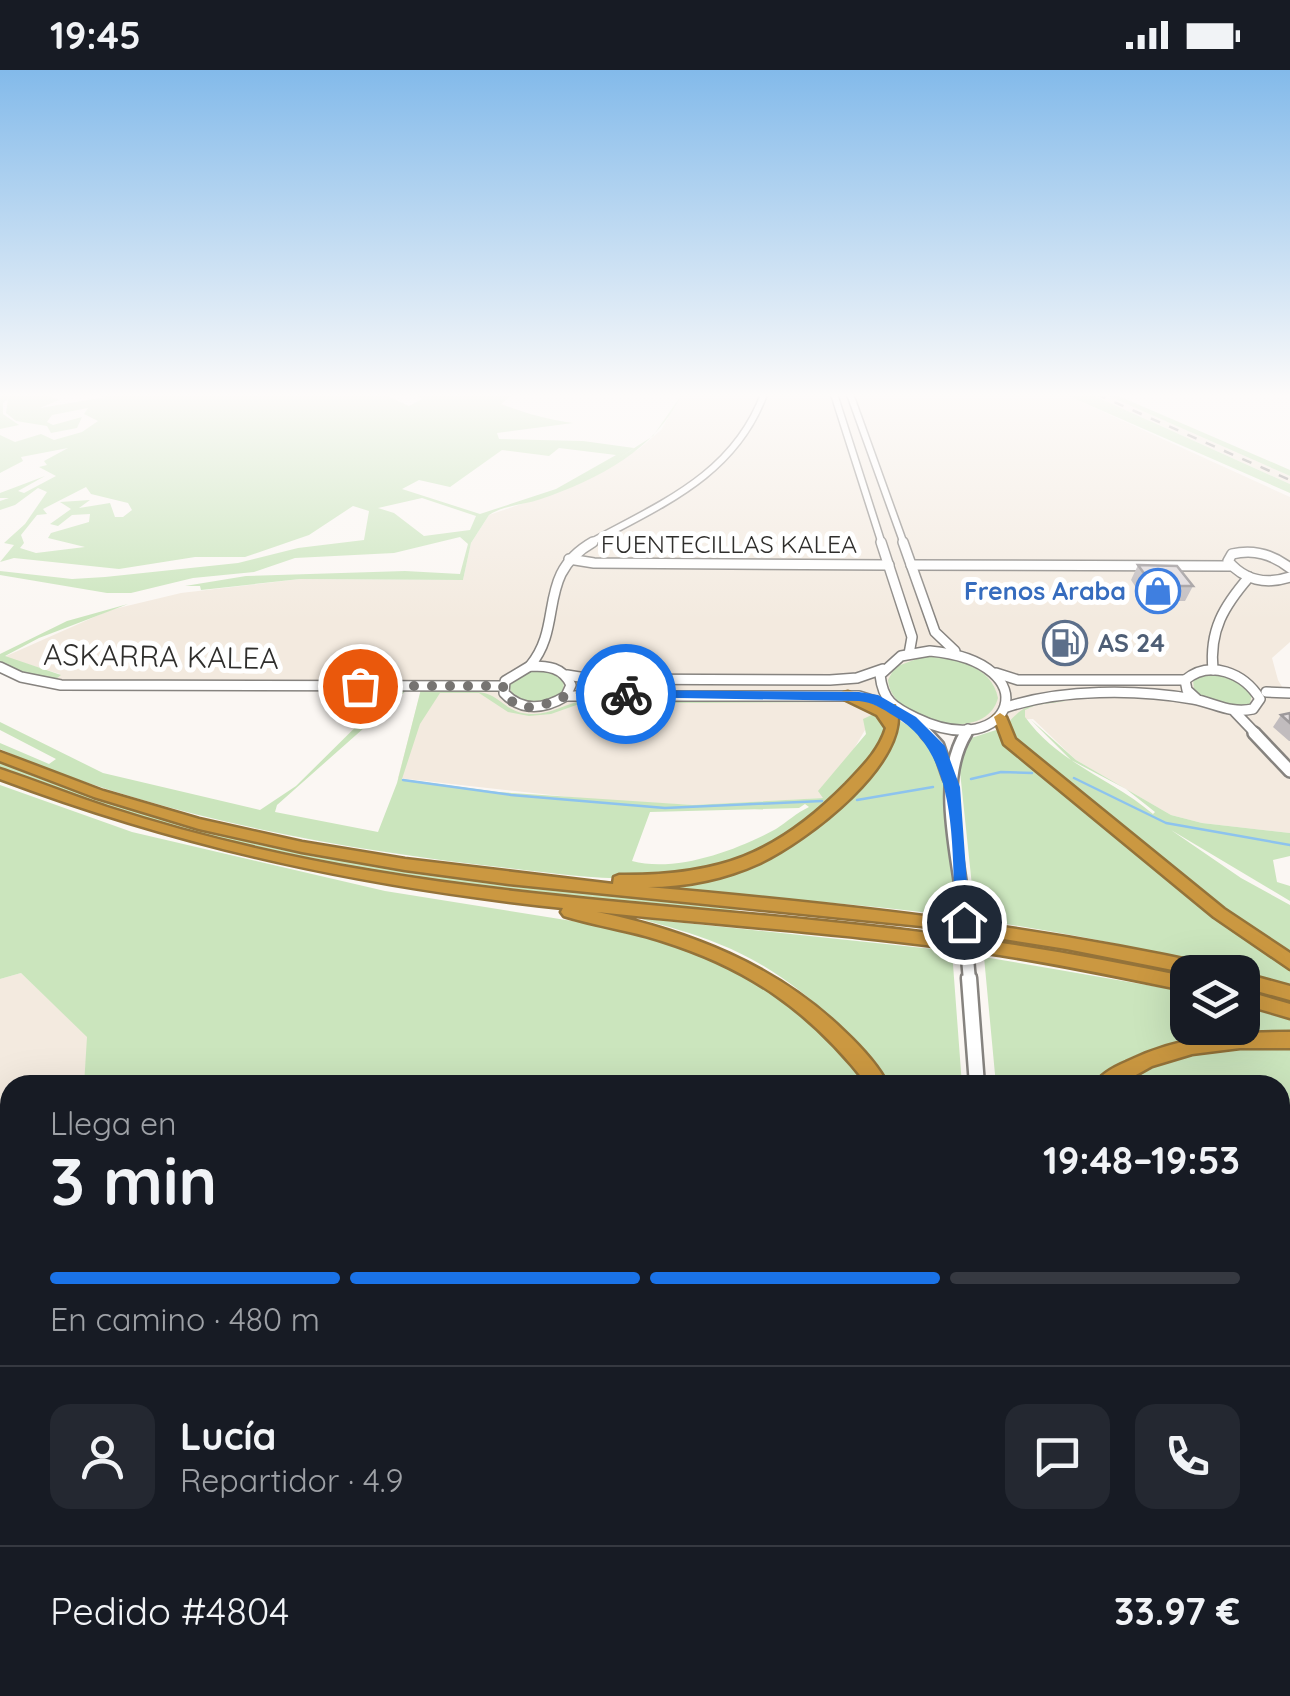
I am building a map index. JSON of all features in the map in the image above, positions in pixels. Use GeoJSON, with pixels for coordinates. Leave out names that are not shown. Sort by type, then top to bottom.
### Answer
{"type":"FeatureCollection","features":[{"type":"Feature","properties":{"kind":"highway"},"geometry":{"type":"LineString","coordinates":[[848,696],[881,712],[894,732]]}},
{"type":"Feature","properties":{"kind":"highway"},"geometry":{"type":"LineString","coordinates":[[494,878],[670,881],[741,866],[782,847],[812,827],[881,754],[894,732],[892,707]]}},
{"type":"Feature","properties":{"kind":"highway"},"geometry":{"type":"LineString","coordinates":[[1004,712],[1009,741],[1219,913],[1290,962]]}},
{"type":"Feature","properties":{"kind":"highway"},"geometry":{"type":"LineString","coordinates":[[0,756],[121,800],[235,832],[338,854],[494,878],[949,924],[1051,938],[1170,963]]}},
{"type":"Feature","properties":{"kind":"highway"},"geometry":{"type":"LineString","coordinates":[[0,774],[174,833],[274,858],[617,921],[697,944],[734,960],[796,998],[847,1045],[871,1075]]}},
{"type":"Feature","properties":{"kind":"highway"},"geometry":{"type":"LineString","coordinates":[[422,885],[954,941],[1170,981]]}},
{"type":"Feature","properties":{"kind":"highway"},"geometry":{"type":"LineString","coordinates":[[1260,985],[1290,993]]}},
{"type":"Feature","properties":{"kind":"highway"},"geometry":{"type":"LineString","coordinates":[[1260,1002],[1290,1010]]}},
{"type":"Feature","properties":{"kind":"highway"},"geometry":{"type":"LineString","coordinates":[[1124,1075],[1175,1050],[1214,1042],[1290,1040]]}},
{"type":"Feature","properties":{"kind":"street"},"geometry":{"type":"LineString","coordinates":[[712,470],[666,503],[592,542],[569,559],[553,587],[542,651],[530,666],[509,676],[503,686],[508,699],[526,707],[549,706],[566,696],[873,698],[912,720],[938,746],[952,787]]}},
{"type":"Feature","properties":{"kind":"street"},"geometry":{"type":"LineString","coordinates":[[858,470],[912,637],[909,654]]}},
{"type":"Feature","properties":{"kind":"street"},"geometry":{"type":"LineString","coordinates":[[878,470],[938,636],[963,656],[993,672],[1030,680],[1185,680],[1192,672],[1214,670],[1245,680],[1258,693],[1258,705],[1235,712]]}},
{"type":"Feature","properties":{"kind":"street"},"geometry":{"type":"LineString","coordinates":[[1230,566],[1232,554],[1245,551],[1273,556],[1290,568]]}},
{"type":"Feature","properties":{"kind":"street","name":"FUENTECILLAS KALEA"},"geometry":{"type":"LineString","coordinates":[[569,559],[594,563],[889,565]]}},
{"type":"Feature","properties":{"kind":"street"},"geometry":{"type":"LineString","coordinates":[[912,565],[1230,566],[1249,577],[1288,580]]}},
{"type":"Feature","properties":{"kind":"street"},"geometry":{"type":"LineString","coordinates":[[1214,670],[1210,651],[1215,620],[1249,577]]}},
{"type":"Feature","properties":{"kind":"street"},"geometry":{"type":"LineString","coordinates":[[542,651],[554,668]]}},
{"type":"Feature","properties":{"kind":"street"},"geometry":{"type":"LineString","coordinates":[[530,666],[592,678],[848,679],[883,669],[909,654],[935,651],[963,656]]}},
{"type":"Feature","properties":{"kind":"street","name":"ASKARRA KALEA"},"geometry":{"type":"LineString","coordinates":[[0,668],[21,677],[61,685],[503,686]]}},
{"type":"Feature","properties":{"kind":"street"},"geometry":{"type":"LineString","coordinates":[[883,669],[880,688],[892,707]]}},
{"type":"Feature","properties":{"kind":"street"},"geometry":{"type":"LineString","coordinates":[[993,672],[1006,689],[1004,712]]}},
{"type":"Feature","properties":{"kind":"street"},"geometry":{"type":"LineString","coordinates":[[566,696],[571,685],[567,675]]}},
{"type":"Feature","properties":{"kind":"street"},"geometry":{"type":"LineString","coordinates":[[1185,680],[1198,700]]}},
{"type":"Feature","properties":{"kind":"street"},"geometry":{"type":"LineString","coordinates":[[1266,692],[1290,692]]}},
{"type":"Feature","properties":{"kind":"street"},"geometry":{"type":"LineString","coordinates":[[912,720],[946,729],[968,729],[1041,698],[1198,700],[1235,712],[1290,771]]}},
{"type":"Feature","properties":{"kind":"street"},"geometry":{"type":"LineString","coordinates":[[968,729],[956,748],[952,787],[976,1075]]}},
{"type":"Feature","properties":{"kind":"shaded area"},"geometry":{"type":"Polygon","coordinates":[[[600,470],[1230,470],[1290,497],[1290,642],[1272,658],[1278,680],[1290,700],[1290,833],[1202,823],[1171,815],[1076,760],[1033,719],[1010,720],[979,735],[956,736],[932,733],[875,713],[825,798],[693,805],[597,800],[398,778],[421,690],[72,689],[48,687],[60,674],[4,657],[110,610],[181,593],[300,579],[463,580],[471,543],[489,515],[560,491],[600,470]]]}},
{"type":"Feature","properties":{"kind":"shaded area"},"geometry":{"type":"Polygon","coordinates":[[[1259,470],[1276,470],[1290,476],[1290,484],[1259,470]]]}},
{"type":"Feature","properties":{"kind":"shaded area"},"geometry":{"type":"Polygon","coordinates":[[[21,973],[88,1037],[85,1075],[0,1075],[0,979],[21,973]]]}},
{"type":"Feature","properties":{"kind":"green space"},"geometry":{"type":"Polygon","coordinates":[[[44,470],[474,470],[450,487],[419,480],[402,489],[480,514],[556,489],[590,470],[607,470],[541,499],[489,515],[471,543],[463,580],[300,579],[201,590],[200,586],[185,586],[246,576],[405,571],[460,574],[468,544],[460,537],[394,553],[295,558],[254,572],[193,578],[131,593],[107,593],[0,575],[0,571],[72,579],[238,563],[298,548],[364,540],[369,511],[353,506],[309,535],[245,557],[195,557],[119,569],[14,558],[0,562],[14,545],[4,543],[25,524],[47,492],[38,488],[15,505],[0,510],[0,501],[9,498],[0,498],[0,493],[45,476],[18,491],[24,493],[56,476],[44,470]],[[86,487],[43,509],[47,514],[37,515],[21,535],[24,543],[20,548],[36,553],[85,547],[48,538],[51,533],[89,522],[90,514],[72,515],[58,526],[50,524],[71,509],[60,502],[90,500],[79,508],[110,503],[115,517],[123,517],[132,510],[128,503],[91,494],[86,487]],[[422,498],[378,508],[394,513],[424,536],[470,530],[476,516],[422,498]]]}},
{"type":"Feature","properties":{"kind":"green space"},"geometry":{"type":"Polygon","coordinates":[[[1237,470],[1259,470],[1290,484],[1290,493],[1237,470]]]}},
{"type":"Feature","properties":{"kind":"green space"},"geometry":{"type":"Polygon","coordinates":[[[128,604],[39,638],[5,656],[61,675],[56,679],[23,674],[0,663],[0,654],[67,621],[128,604]]]}},
{"type":"Feature","properties":{"kind":"green space"},"geometry":{"type":"Polygon","coordinates":[[[922,657],[945,658],[979,670],[994,686],[998,698],[990,712],[976,721],[959,724],[940,723],[905,708],[893,695],[888,680],[895,667],[922,657]]]}},
{"type":"Feature","properties":{"kind":"green space"},"geometry":{"type":"Polygon","coordinates":[[[530,669],[555,672],[564,681],[563,692],[543,703],[517,700],[508,686],[510,680],[530,669]]]}},
{"type":"Feature","properties":{"kind":"green space"},"geometry":{"type":"Polygon","coordinates":[[[1217,673],[1239,681],[1252,693],[1250,704],[1220,705],[1194,690],[1193,679],[1217,673]]]}},
{"type":"Feature","properties":{"kind":"green space"},"geometry":{"type":"Polygon","coordinates":[[[394,689],[408,689],[277,805],[275,812],[378,832],[397,783],[421,689],[484,693],[524,714],[545,713],[584,701],[838,703],[582,703],[551,714],[529,716],[508,712],[479,693],[440,693],[420,724],[402,779],[498,792],[693,805],[823,798],[818,791],[866,734],[863,719],[876,713],[885,731],[884,739],[849,784],[784,837],[705,870],[635,879],[387,852],[187,812],[59,773],[0,749],[0,743],[49,764],[56,759],[0,730],[0,722],[103,773],[260,810],[296,786],[394,689]],[[805,804],[799,808],[650,812],[632,861],[668,864],[725,852],[776,829],[809,807],[805,804]]]}},
{"type":"Feature","properties":{"kind":"green space"},"geometry":{"type":"Polygon","coordinates":[[[1068,701],[1036,705],[1025,710],[1025,717],[1071,760],[1031,720],[1076,760],[1171,815],[1202,823],[1290,833],[1290,856],[1273,860],[1277,882],[1290,886],[1290,901],[1171,830],[1241,878],[1290,905],[1290,955],[1229,915],[1012,737],[1007,724],[1027,707],[1041,703],[1068,701]],[[1072,760],[1153,814],[1155,812],[1126,789],[1072,760]]]}},
{"type":"Feature","properties":{"kind":"green space"},"geometry":{"type":"Polygon","coordinates":[[[900,721],[919,734],[933,751],[942,772],[951,819],[951,902],[974,905],[959,762],[965,740],[996,730],[1016,750],[1290,965],[1290,985],[1260,978],[1260,955],[1170,956],[988,921],[659,887],[676,880],[741,870],[786,848],[861,788],[894,742],[900,721]]]}},
{"type":"Feature","properties":{"kind":"green space"},"geometry":{"type":"Polygon","coordinates":[[[0,761],[177,822],[322,856],[461,879],[742,910],[651,908],[489,889],[275,853],[135,817],[0,768],[0,761]]]}},
{"type":"Feature","properties":{"kind":"green space"},"geometry":{"type":"Polygon","coordinates":[[[0,785],[132,832],[385,891],[616,928],[692,946],[770,989],[833,1042],[858,1075],[85,1075],[87,1037],[21,973],[0,979],[0,785]]]}},
{"type":"Feature","properties":{"kind":"green space"},"geometry":{"type":"Polygon","coordinates":[[[638,918],[952,951],[961,1075],[882,1075],[835,1022],[792,985],[744,955],[638,918]]]}},
{"type":"Feature","properties":{"kind":"green space"},"geometry":{"type":"Polygon","coordinates":[[[984,957],[1170,989],[1171,1045],[1132,1057],[1101,1075],[995,1075],[984,957]]]}},
{"type":"Feature","properties":{"kind":"green space"},"geometry":{"type":"Polygon","coordinates":[[[1260,1011],[1290,1019],[1290,1032],[1260,1034],[1260,1011]]]}},
{"type":"Feature","properties":{"kind":"green space"},"geometry":{"type":"Polygon","coordinates":[[[1237,1047],[1290,1047],[1290,1075],[1135,1075],[1164,1061],[1237,1047]]]}},
{"type":"Feature","properties":{"kind":"building"},"geometry":{"type":"Polygon","coordinates":[[[1138,565],[1177,566],[1193,586],[1153,586],[1138,565]]]}},
{"type":"Feature","properties":{"kind":"waterway"},"geometry":{"type":"LineString","coordinates":[[971,779],[1001,772],[1032,773]]}},
{"type":"Feature","properties":{"kind":"waterway"},"geometry":{"type":"LineString","coordinates":[[1074,778],[1166,823],[1290,845]]}},
{"type":"Feature","properties":{"kind":"waterway"},"geometry":{"type":"LineString","coordinates":[[403,780],[511,795],[665,808],[822,801]]}},
{"type":"Feature","properties":{"kind":"waterway"},"geometry":{"type":"LineString","coordinates":[[857,800],[933,787]]}},
{"type":"Feature","properties":{"kind":"railway"},"geometry":{"type":"LineString","coordinates":[[1267,470],[1290,480]]}},
{"type":"Feature","properties":{"kind":"way so far"},"geometry":{"type":"LineString","coordinates":[[360,686],[503,686],[508,699],[538,708],[566,696],[626,694]]}},
{"type":"Feature","properties":{"kind":"place","name":"Frenos Araba"},"geometry":{"type":"Point","coordinates":[1158,591]}},
{"type":"Feature","properties":{"kind":"place","name":"AS 24"},"geometry":{"type":"Point","coordinates":[1065,643]}},
{"type":"Feature","properties":{"kind":"route"},"geometry":{"type":"LineString","coordinates":[[626,694],[859,696],[873,698],[912,720],[938,746],[952,787],[964,922]]}}]}
